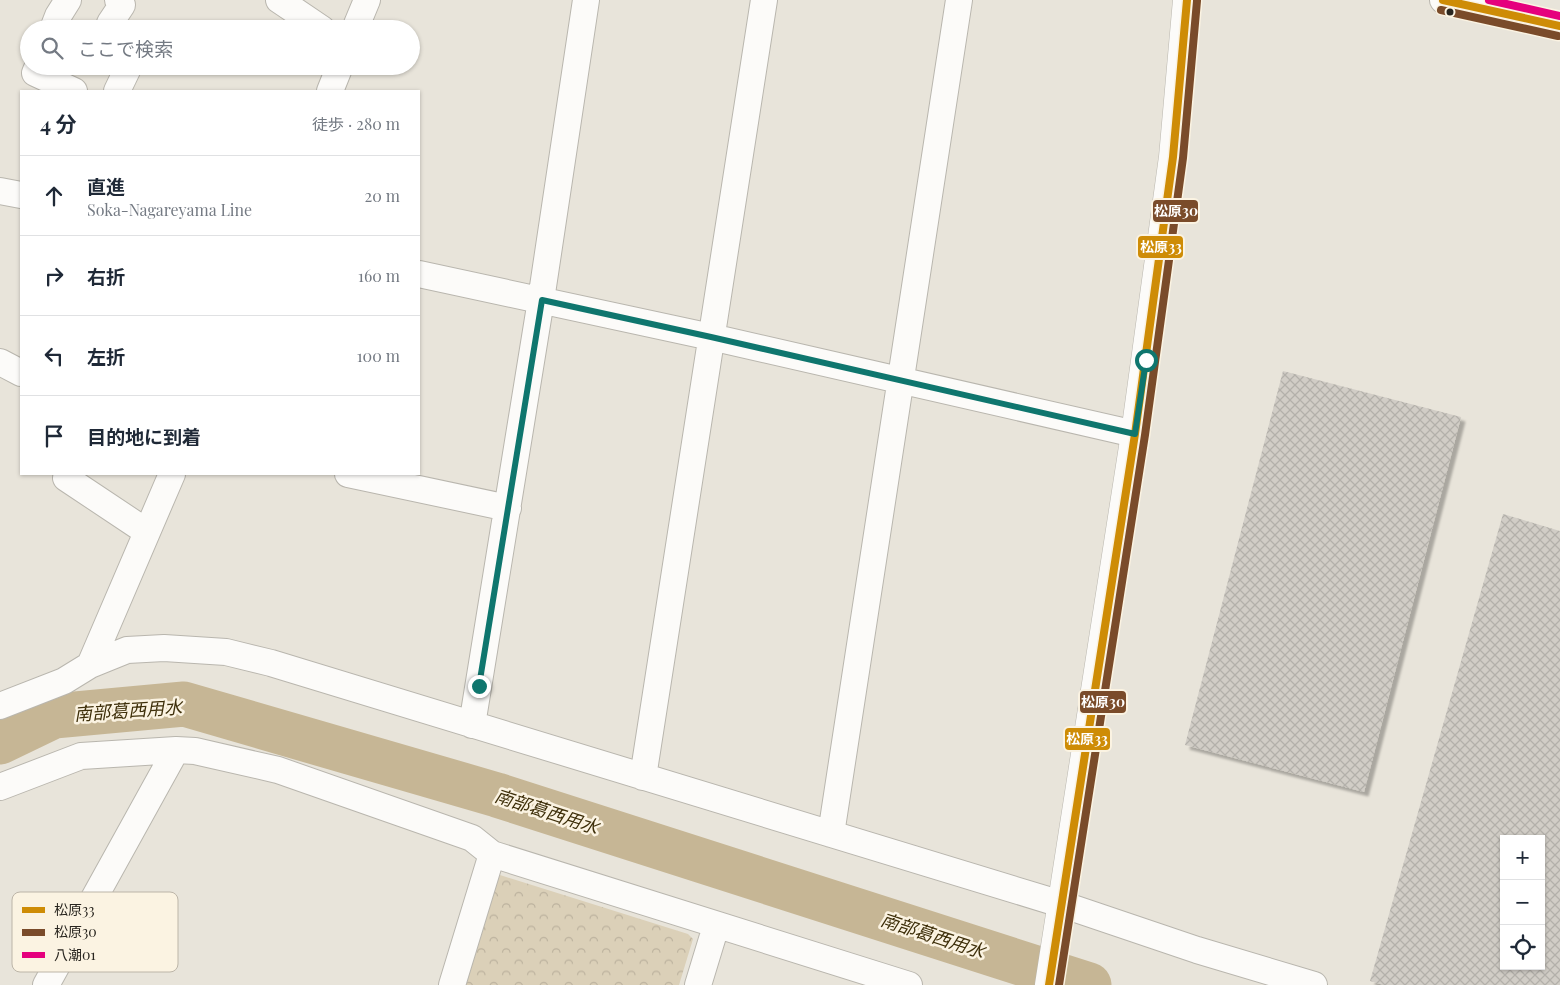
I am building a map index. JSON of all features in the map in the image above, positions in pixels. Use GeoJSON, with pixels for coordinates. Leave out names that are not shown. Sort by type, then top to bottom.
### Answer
{"type":"FeatureCollection","features":[{"type":"Feature","properties":{"kind":"main road"},"geometry":{"type":"LineString","coordinates":[[1049,985],[1135,434],[1173,157],[1187,0]]}},
{"type":"Feature","properties":{"kind":"street"},"geometry":{"type":"LineString","coordinates":[[56,20],[68,0]]}},
{"type":"Feature","properties":{"kind":"street"},"geometry":{"type":"LineString","coordinates":[[112,20],[122,5],[118,0]]}},
{"type":"Feature","properties":{"kind":"street"},"geometry":{"type":"LineString","coordinates":[[279,0],[309,20]]}},
{"type":"Feature","properties":{"kind":"street"},"geometry":{"type":"LineString","coordinates":[[359,20],[367,0]]}},
{"type":"Feature","properties":{"kind":"street"},"geometry":{"type":"LineString","coordinates":[[472,725],[542,300],[586,0]]}},
{"type":"Feature","properties":{"kind":"street"},"geometry":{"type":"LineString","coordinates":[[643,777],[764,0]]}},
{"type":"Feature","properties":{"kind":"street"},"geometry":{"type":"LineString","coordinates":[[831,834],[958,0]]}},
{"type":"Feature","properties":{"kind":"street"},"geometry":{"type":"LineString","coordinates":[[1444,0],[1560,26]]}},
{"type":"Feature","properties":{"kind":"street"},"geometry":{"type":"LineString","coordinates":[[39,75],[72,90]]}},
{"type":"Feature","properties":{"kind":"street"},"geometry":{"type":"LineString","coordinates":[[117,90],[125,75]]}},
{"type":"Feature","properties":{"kind":"street"},"geometry":{"type":"LineString","coordinates":[[330,90],[336,75]]}},
{"type":"Feature","properties":{"kind":"street"},"geometry":{"type":"LineString","coordinates":[[0,191],[20,195]]}},
{"type":"Feature","properties":{"kind":"street"},"geometry":{"type":"LineString","coordinates":[[420,274],[711,337],[1135,434]]}},
{"type":"Feature","properties":{"kind":"street"},"geometry":{"type":"LineString","coordinates":[[0,362],[20,372]]}},
{"type":"Feature","properties":{"kind":"street"},"geometry":{"type":"LineString","coordinates":[[68,475],[66,478],[147,532]]}},
{"type":"Feature","properties":{"kind":"street"},"geometry":{"type":"LineString","coordinates":[[90,665],[172,475]]}},
{"type":"Feature","properties":{"kind":"street"},"geometry":{"type":"LineString","coordinates":[[353,475],[508,508]]}},
{"type":"Feature","properties":{"kind":"street"},"geometry":{"type":"LineString","coordinates":[[0,706],[64,681],[90,665],[127,650],[164,648],[226,652],[271,663],[831,834],[1060,911],[1314,985]]}},
{"type":"Feature","properties":{"kind":"street"},"geometry":{"type":"LineString","coordinates":[[97,892],[176,750]]}},
{"type":"Feature","properties":{"kind":"street"},"geometry":{"type":"LineString","coordinates":[[0,787],[81,756],[176,750],[195,751],[278,770],[472,838],[492,854],[716,926],[909,985]]}},
{"type":"Feature","properties":{"kind":"street"},"geometry":{"type":"LineString","coordinates":[[452,985],[492,854]]}},
{"type":"Feature","properties":{"kind":"street"},"geometry":{"type":"LineString","coordinates":[[698,985],[716,926]]}},
{"type":"Feature","properties":{"kind":"street"},"geometry":{"type":"LineString","coordinates":[[46,985],[53,972]]}},
{"type":"Feature","properties":{"kind":"green space"},"geometry":{"type":"Polygon","coordinates":[[[500,875],[688,934],[693,939],[679,985],[461,985],[493,880],[500,875]]]}},
{"type":"Feature","properties":{"kind":"building"},"geometry":{"type":"Polygon","coordinates":[[[1283,371],[1461,417],[1364,792],[1185,745],[1283,371]]]}},
{"type":"Feature","properties":{"kind":"building"},"geometry":{"type":"Polygon","coordinates":[[[1503,514],[1560,531],[1560,985],[1384,985],[1370,981],[1503,514]]]}},
{"type":"Feature","properties":{"kind":"waterway","name":"南部葛西用水"},"geometry":{"type":"LineString","coordinates":[[0,742],[54,716],[184,704],[497,795],[1089,985]]}},
{"type":"Feature","properties":{"kind":"transit line","name":"松原33"},"geometry":{"type":"LineString","coordinates":[[1049,985],[1135,434],[1173,157],[1187,0]]}},
{"type":"Feature","properties":{"kind":"transit line","name":"松原33"},"geometry":{"type":"LineString","coordinates":[[1443,0],[1560,26]]}},
{"type":"Feature","properties":{"kind":"transit line","name":"八潮01"},"geometry":{"type":"LineString","coordinates":[[1489,0],[1560,16]]}},
{"type":"Feature","properties":{"kind":"transit line","name":"松原30"},"geometry":{"type":"LineString","coordinates":[[1059,985],[1145,435],[1183,158],[1197,1]]}},
{"type":"Feature","properties":{"kind":"transit line","name":"松原30"},"geometry":{"type":"LineString","coordinates":[[1441,10],[1558,36]]}},
{"type":"Feature","properties":{"kind":"route"},"geometry":{"type":"LineString","coordinates":[[479,686],[542,300],[1135,434],[1146,360]]}}]}
